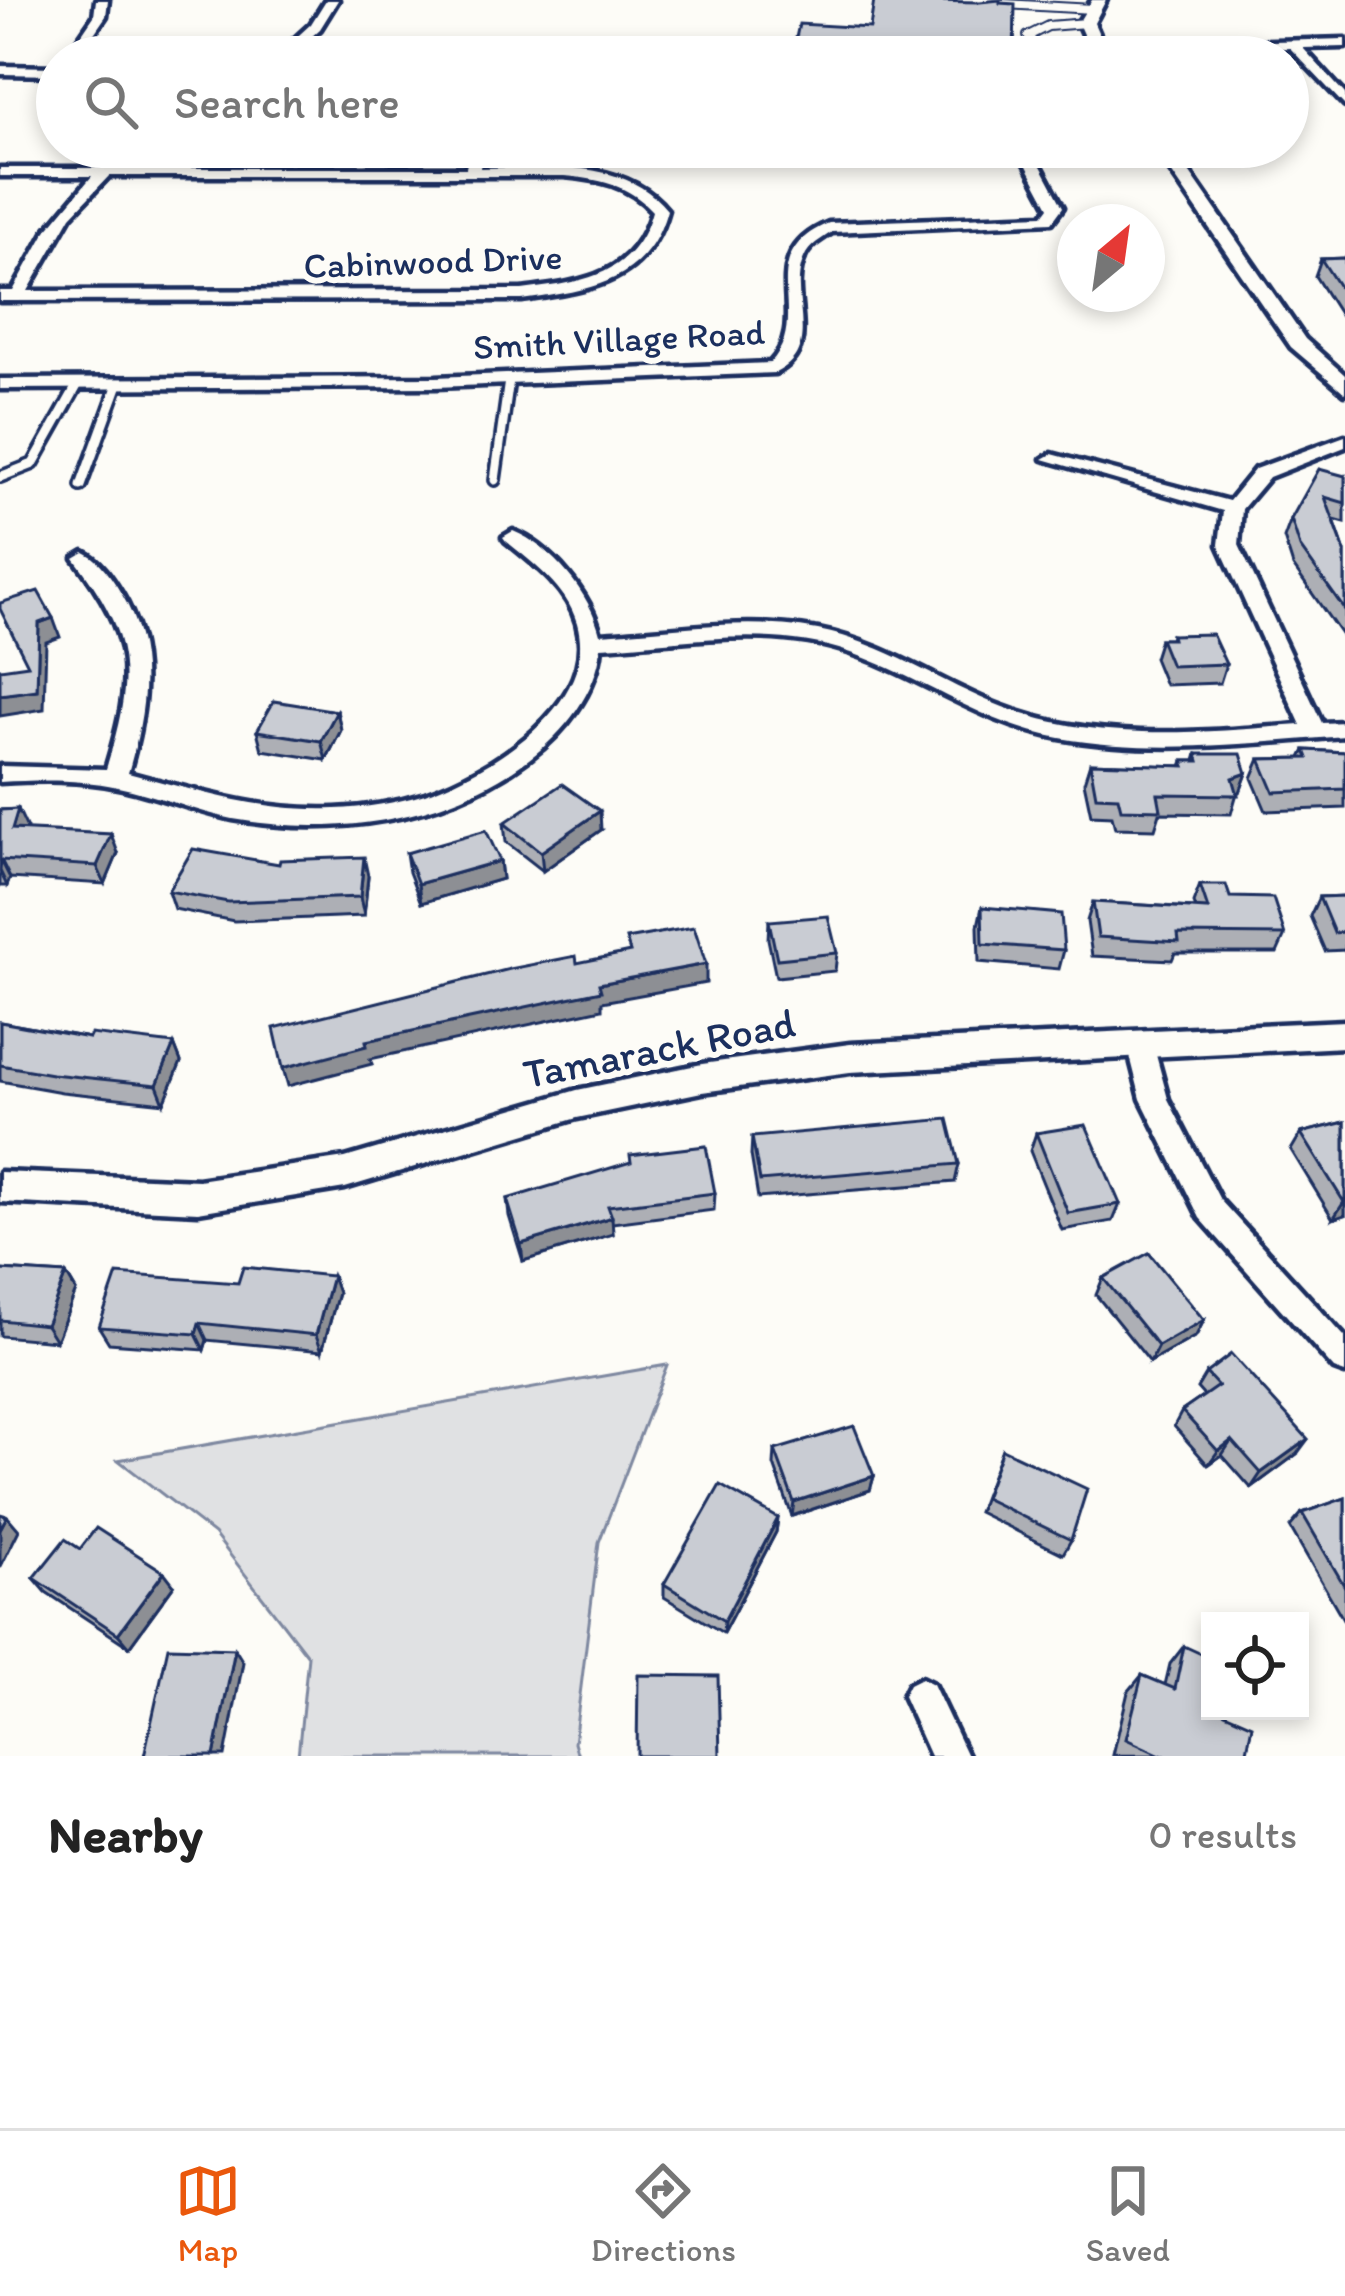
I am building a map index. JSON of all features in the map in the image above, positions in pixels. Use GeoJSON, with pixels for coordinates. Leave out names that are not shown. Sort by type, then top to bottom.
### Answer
{"type":"FeatureCollection","features":[{"type":"Feature","properties":{"kind":"street"},"geometry":{"type":"LineString","coordinates":[[86,36],[100,16],[103,0],[88,0]]}},
{"type":"Feature","properties":{"kind":"street"},"geometry":{"type":"LineString","coordinates":[[305,36],[332,0]]}},
{"type":"Feature","properties":{"kind":"street"},"geometry":{"type":"LineString","coordinates":[[1309,44],[1345,43]]}},
{"type":"Feature","properties":{"kind":"street"},"geometry":{"type":"LineString","coordinates":[[1309,62],[1345,102]]}},
{"type":"Feature","properties":{"kind":"street"},"geometry":{"type":"LineString","coordinates":[[0,70],[36,71]]}},
{"type":"Feature","properties":{"kind":"street"},"geometry":{"type":"LineString","coordinates":[[9,296],[58,219],[107,168]]}},
{"type":"Feature","properties":{"kind":"street","name":"Smith Village Road"},"geometry":{"type":"LineString","coordinates":[[0,384],[509,380],[775,368],[789,358],[793,345],[796,326],[790,277],[794,252],[806,238],[829,228],[1047,219],[1056,207],[1035,168]]}},
{"type":"Feature","properties":{"kind":"street"},"geometry":{"type":"LineString","coordinates":[[1177,168],[1298,344],[1345,387]]}},
{"type":"Feature","properties":{"kind":"street","name":"Cabinwood Drive"},"geometry":{"type":"LineString","coordinates":[[0,172],[598,175],[638,188],[660,210],[657,228],[642,256],[615,274],[583,286],[522,295],[9,296]]}},
{"type":"Feature","properties":{"kind":"street"},"geometry":{"type":"LineString","coordinates":[[1315,731],[1229,544],[1233,508],[1262,473],[1345,441]]}},
{"type":"Feature","properties":{"kind":"street"},"geometry":{"type":"LineString","coordinates":[[1052,459],[1233,508]]}},
{"type":"Feature","properties":{"kind":"street"},"geometry":{"type":"LineString","coordinates":[[0,774],[115,778],[241,812],[322,820],[391,812],[459,791],[525,754],[567,710],[592,662],[589,621],[560,576],[513,537]]}},
{"type":"Feature","properties":{"kind":"street"},"geometry":{"type":"LineString","coordinates":[[84,558],[109,584],[125,614],[137,659],[133,722],[115,778]]}},
{"type":"Feature","properties":{"kind":"street"},"geometry":{"type":"LineString","coordinates":[[591,641],[817,637],[895,660],[974,704],[1019,721],[1108,738],[1345,729]]}},
{"type":"Feature","properties":{"kind":"street","name":"Tamarack Road"},"geometry":{"type":"LineString","coordinates":[[0,1186],[33,1192],[198,1196],[345,1173],[577,1104],[702,1078],[850,1058],[1345,1034]]}},
{"type":"Feature","properties":{"kind":"street"},"geometry":{"type":"LineString","coordinates":[[1141,1044],[1155,1099],[1210,1209],[1345,1359]]}},
{"type":"Feature","properties":{"kind":"street"},"geometry":{"type":"LineString","coordinates":[[921,1696],[949,1756]]}},
{"type":"Feature","properties":{"kind":"lane"},"geometry":{"type":"LineString","coordinates":[[988,3],[1092,11]]}},
{"type":"Feature","properties":{"kind":"lane"},"geometry":{"type":"LineString","coordinates":[[1009,15],[1036,5]]}},
{"type":"Feature","properties":{"kind":"lane"},"geometry":{"type":"LineString","coordinates":[[1028,36],[1092,11]]}},
{"type":"Feature","properties":{"kind":"lane"},"geometry":{"type":"LineString","coordinates":[[495,480],[509,380]]}},
{"type":"Feature","properties":{"kind":"lane"},"geometry":{"type":"LineString","coordinates":[[0,477],[33,464],[77,384]]}},
{"type":"Feature","properties":{"kind":"lane"},"geometry":{"type":"LineString","coordinates":[[81,486],[118,384]]}},
{"type":"Feature","properties":{"kind":"shaded area"},"geometry":{"type":"Polygon","coordinates":[[[667,1365],[599,1542],[574,1743],[578,1756],[298,1756],[308,1656],[214,1534],[118,1460],[667,1365]]]}},
{"type":"Feature","properties":{"kind":"building"},"geometry":{"type":"Polygon","coordinates":[[[874,0],[1015,4],[1014,36],[796,36],[799,24],[870,28],[874,0]]]}},
{"type":"Feature","properties":{"kind":"building"},"geometry":{"type":"Polygon","coordinates":[[[1345,258],[1345,296],[1321,259],[1345,258]]]}},
{"type":"Feature","properties":{"kind":"building"},"geometry":{"type":"Polygon","coordinates":[[[1319,469],[1345,476],[1345,503],[1325,497],[1345,552],[1345,610],[1300,547],[1291,519],[1319,469]]]}},
{"type":"Feature","properties":{"kind":"building"},"geometry":{"type":"Polygon","coordinates":[[[38,591],[53,618],[39,623],[37,690],[0,695],[0,669],[28,665],[0,603],[38,591]]]}},
{"type":"Feature","properties":{"kind":"building"},"geometry":{"type":"Polygon","coordinates":[[[1212,634],[1226,664],[1171,666],[1160,639],[1172,639],[1171,635],[1212,634]]]}},
{"type":"Feature","properties":{"kind":"building"},"geometry":{"type":"Polygon","coordinates":[[[274,701],[337,711],[321,741],[257,731],[274,701]]]}},
{"type":"Feature","properties":{"kind":"building"},"geometry":{"type":"Polygon","coordinates":[[[1305,750],[1345,752],[1345,789],[1274,792],[1260,759],[1308,758],[1305,750]]]}},
{"type":"Feature","properties":{"kind":"building"},"geometry":{"type":"Polygon","coordinates":[[[1197,754],[1241,754],[1247,773],[1233,778],[1238,795],[1158,794],[1161,810],[1121,809],[1118,797],[1096,796],[1090,763],[1185,766],[1183,761],[1199,761],[1197,754]]]}},
{"type":"Feature","properties":{"kind":"building"},"geometry":{"type":"Polygon","coordinates":[[[562,784],[600,811],[541,852],[504,823],[562,784]]]}},
{"type":"Feature","properties":{"kind":"building"},"geometry":{"type":"Polygon","coordinates":[[[18,809],[12,829],[111,834],[97,866],[0,862],[0,810],[18,809]]]}},
{"type":"Feature","properties":{"kind":"building"},"geometry":{"type":"Polygon","coordinates":[[[486,830],[500,861],[418,884],[406,853],[486,830]]]}},
{"type":"Feature","properties":{"kind":"building"},"geometry":{"type":"Polygon","coordinates":[[[193,849],[279,864],[280,860],[364,857],[360,897],[228,902],[168,891],[193,849]]]}},
{"type":"Feature","properties":{"kind":"building"},"geometry":{"type":"Polygon","coordinates":[[[1200,885],[1226,885],[1230,897],[1273,898],[1285,935],[1178,934],[1179,942],[1098,937],[1093,902],[1208,909],[1200,885]]]}},
{"type":"Feature","properties":{"kind":"building"},"geometry":{"type":"Polygon","coordinates":[[[1345,896],[1345,932],[1334,933],[1319,897],[1345,896]]]}},
{"type":"Feature","properties":{"kind":"building"},"geometry":{"type":"Polygon","coordinates":[[[982,907],[1061,914],[1064,950],[983,944],[982,907]]]}},
{"type":"Feature","properties":{"kind":"building"},"geometry":{"type":"Polygon","coordinates":[[[828,916],[837,953],[777,959],[769,921],[828,916]]]}},
{"type":"Feature","properties":{"kind":"building"},"geometry":{"type":"Polygon","coordinates":[[[694,927],[706,964],[599,984],[601,991],[366,1041],[367,1046],[283,1068],[274,1028],[510,969],[576,956],[577,963],[630,952],[626,939],[694,927]]]}},
{"type":"Feature","properties":{"kind":"building"},"geometry":{"type":"Polygon","coordinates":[[[0,1022],[89,1038],[91,1034],[174,1044],[157,1085],[52,1074],[0,1065],[0,1022]]]}},
{"type":"Feature","properties":{"kind":"building"},"geometry":{"type":"Polygon","coordinates":[[[948,1119],[959,1164],[760,1181],[752,1137],[948,1119]]]}},
{"type":"Feature","properties":{"kind":"building"},"geometry":{"type":"Polygon","coordinates":[[[1345,1122],[1345,1201],[1344,1202],[1301,1133],[1345,1122]]]}},
{"type":"Feature","properties":{"kind":"building"},"geometry":{"type":"Polygon","coordinates":[[[1086,1125],[1120,1204],[1068,1213],[1036,1133],[1086,1125]]]}},
{"type":"Feature","properties":{"kind":"building"},"geometry":{"type":"Polygon","coordinates":[[[706,1146],[715,1193],[608,1206],[612,1217],[521,1244],[507,1199],[631,1162],[630,1155],[706,1146]]]}},
{"type":"Feature","properties":{"kind":"building"},"geometry":{"type":"Polygon","coordinates":[[[1149,1253],[1204,1320],[1158,1346],[1103,1278],[1149,1253]]]}},
{"type":"Feature","properties":{"kind":"building"},"geometry":{"type":"Polygon","coordinates":[[[243,1267],[332,1276],[316,1335],[199,1323],[196,1334],[99,1327],[117,1274],[238,1283],[243,1267]]]}},
{"type":"Feature","properties":{"kind":"building"},"geometry":{"type":"Polygon","coordinates":[[[0,1270],[66,1274],[46,1325],[0,1320],[0,1270]]]}},
{"type":"Feature","properties":{"kind":"building"},"geometry":{"type":"Polygon","coordinates":[[[1231,1354],[1308,1439],[1261,1473],[1232,1440],[1218,1451],[1182,1411],[1218,1386],[1206,1373],[1231,1354]]]}},
{"type":"Feature","properties":{"kind":"building"},"geometry":{"type":"Polygon","coordinates":[[[854,1426],[874,1476],[794,1502],[775,1450],[854,1426]]]}},
{"type":"Feature","properties":{"kind":"building"},"geometry":{"type":"Polygon","coordinates":[[[1002,1449],[1087,1489],[1071,1540],[984,1498],[1002,1449]]]}},
{"type":"Feature","properties":{"kind":"building"},"geometry":{"type":"Polygon","coordinates":[[[720,1485],[778,1518],[724,1621],[664,1584],[720,1485]]]}},
{"type":"Feature","properties":{"kind":"building"},"geometry":{"type":"Polygon","coordinates":[[[1345,1498],[1345,1587],[1302,1513],[1345,1498]]]}},
{"type":"Feature","properties":{"kind":"building"},"geometry":{"type":"Polygon","coordinates":[[[96,1528],[164,1572],[118,1634],[34,1578],[65,1539],[80,1549],[96,1528]]]}},
{"type":"Feature","properties":{"kind":"building"},"geometry":{"type":"Polygon","coordinates":[[[1184,1646],[1201,1654],[1201,1720],[1241,1720],[1252,1725],[1246,1756],[1163,1756],[1126,1739],[1142,1675],[1175,1689],[1184,1646]]]}},
{"type":"Feature","properties":{"kind":"building"},"geometry":{"type":"Polygon","coordinates":[[[168,1647],[235,1649],[214,1756],[144,1756],[168,1647]]]}},
{"type":"Feature","properties":{"kind":"building"},"geometry":{"type":"Polygon","coordinates":[[[638,1675],[718,1676],[720,1756],[637,1756],[638,1675]]]}}]}
